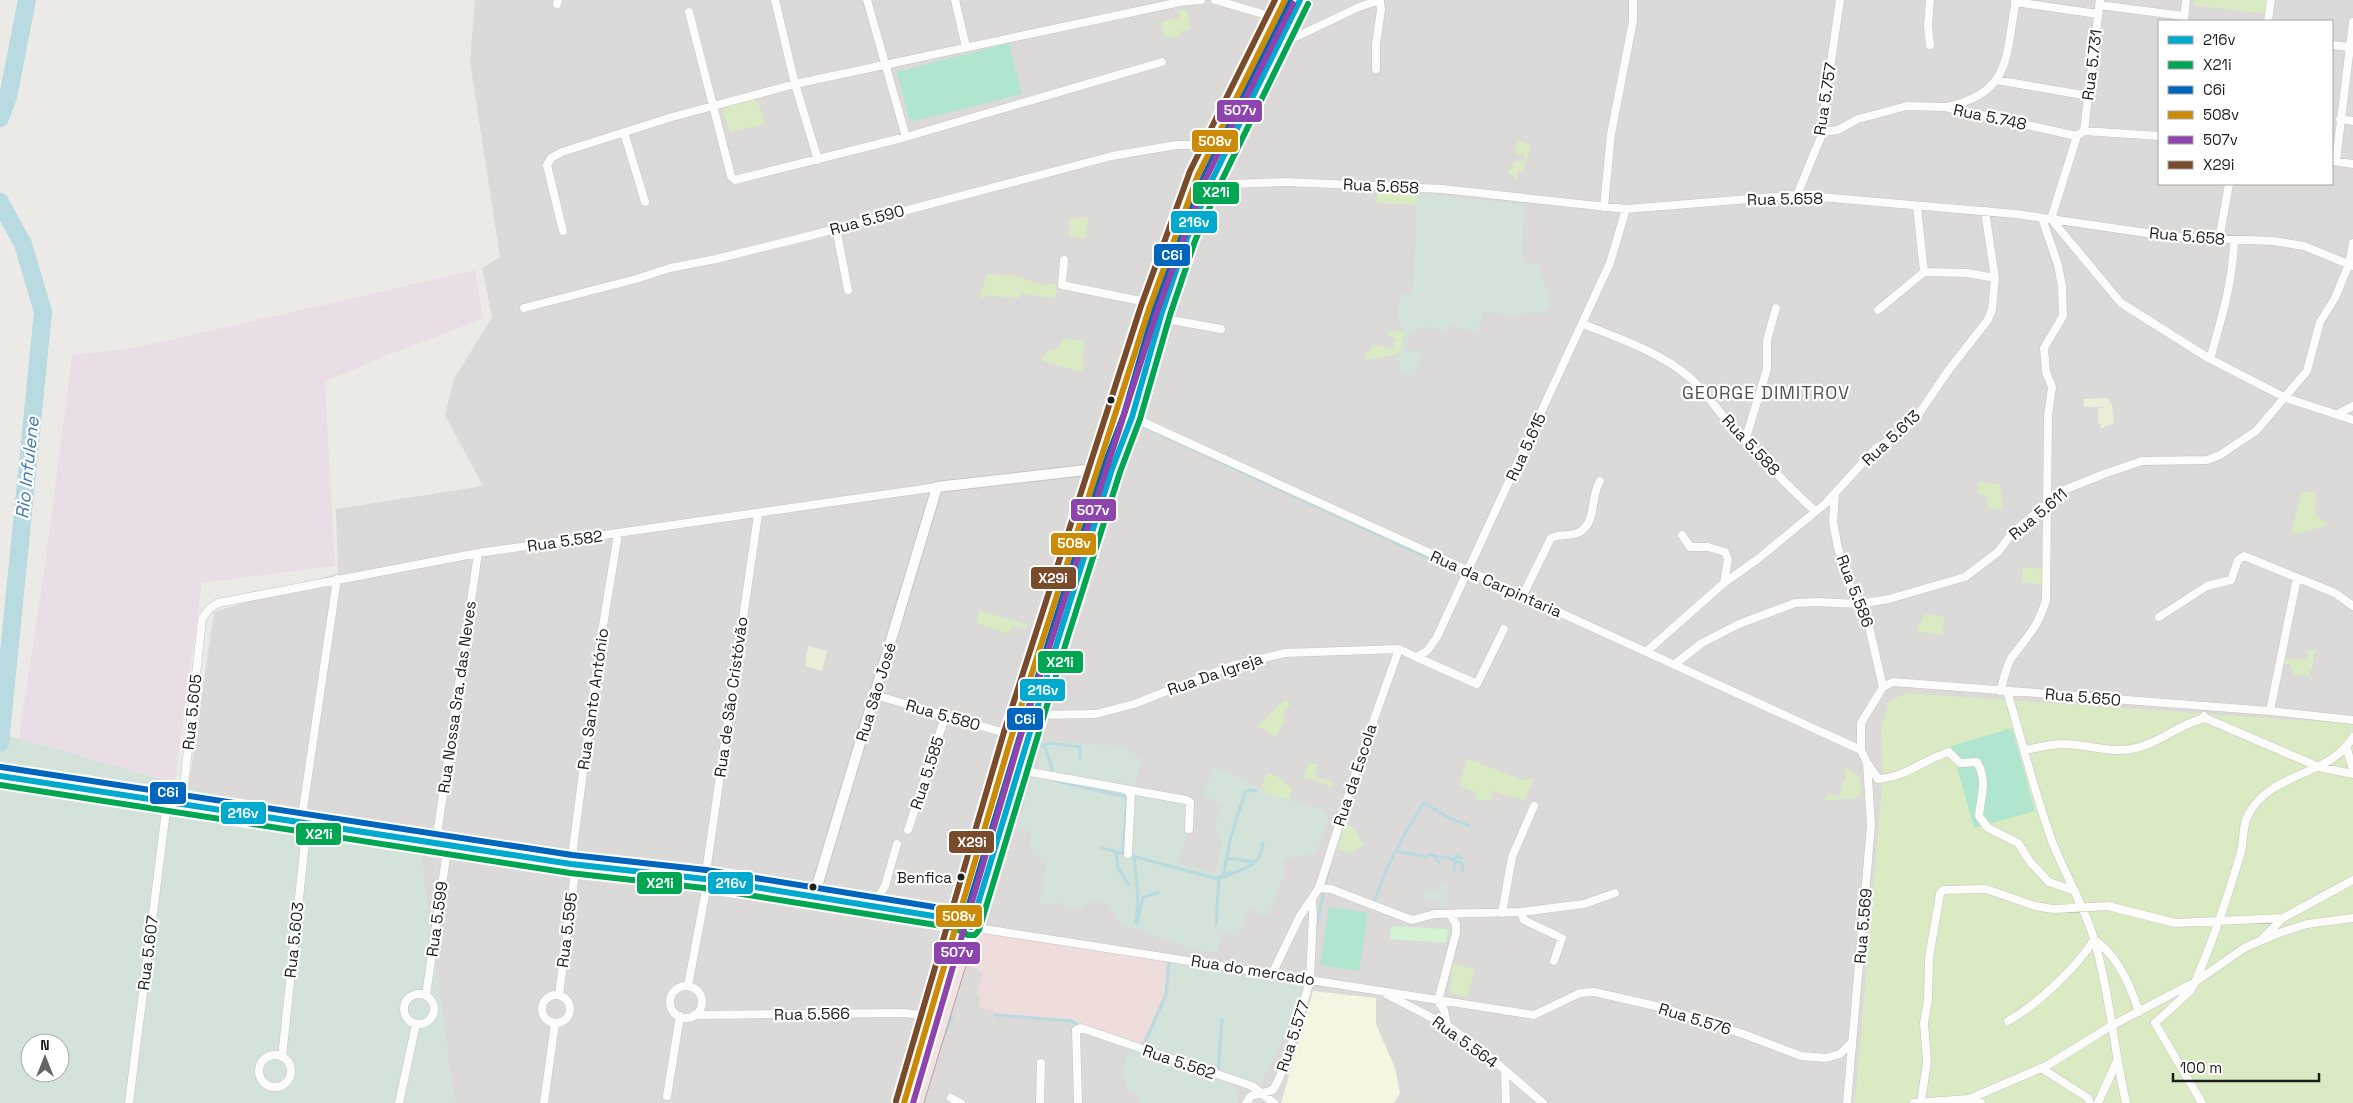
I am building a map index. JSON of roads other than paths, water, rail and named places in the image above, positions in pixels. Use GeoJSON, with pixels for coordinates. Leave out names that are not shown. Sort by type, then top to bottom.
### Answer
{"type":"FeatureCollection","features":[{"type":"Feature","properties":{"kind":"highway"},"geometry":{"type":"LineString","coordinates":[[904,1103],[1012,735],[1097,468],[1175,233],[1212,145],[1285,0]]}},
{"type":"Feature","properties":{"kind":"highway"},"geometry":{"type":"LineString","coordinates":[[916,1103],[1112,469],[1132,417],[1160,318],[1188,238],[1212,180],[1300,0]]}},
{"type":"Feature","properties":{"kind":"street"},"geometry":{"type":"LineString","coordinates":[[775,0],[795,84],[818,160]]}},
{"type":"Feature","properties":{"kind":"street"},"geometry":{"type":"LineString","coordinates":[[867,0],[906,137]]}},
{"type":"Feature","properties":{"kind":"street"},"geometry":{"type":"LineString","coordinates":[[955,0],[966,47]]}},
{"type":"Feature","properties":{"kind":"street"},"geometry":{"type":"LineString","coordinates":[[563,231],[547,165],[551,158],[562,152],[712,106],[795,84],[1180,2],[1201,0]]}},
{"type":"Feature","properties":{"kind":"street"},"geometry":{"type":"LineString","coordinates":[[1216,0],[1277,18]]}},
{"type":"Feature","properties":{"kind":"street"},"geometry":{"type":"LineString","coordinates":[[1278,45],[1360,7],[1380,0],[1382,10],[1376,44],[1376,69]]}},
{"type":"Feature","properties":{"kind":"street"},"geometry":{"type":"LineString","coordinates":[[1604,207],[1611,134],[1633,21],[1633,0]]}},
{"type":"Feature","properties":{"kind":"street","name":"Rua 5.757"},"geometry":{"type":"LineString","coordinates":[[1797,195],[1823,132],[1826,96],[1840,0]]}},
{"type":"Feature","properties":{"kind":"street"},"geometry":{"type":"LineString","coordinates":[[1930,0],[1928,26],[1930,45]]}},
{"type":"Feature","properties":{"kind":"street"},"geometry":{"type":"LineString","coordinates":[[2100,3],[2184,19],[2186,0]]}},
{"type":"Feature","properties":{"kind":"street"},"geometry":{"type":"LineString","coordinates":[[2268,20],[2271,0]]}},
{"type":"Feature","properties":{"kind":"street"},"geometry":{"type":"LineString","coordinates":[[1945,107],[1966,102],[1996,80],[2003,71],[2015,1],[2098,14]]}},
{"type":"Feature","properties":{"kind":"street","name":"Rua 5.731"},"geometry":{"type":"LineString","coordinates":[[2084,131],[2100,3]]}},
{"type":"Feature","properties":{"kind":"street"},"geometry":{"type":"LineString","coordinates":[[688,12],[731,176],[735,180],[906,137],[1162,62]]}},
{"type":"Feature","properties":{"kind":"street"},"geometry":{"type":"LineString","coordinates":[[2353,22],[2337,124],[2334,161],[2353,164]]}},
{"type":"Feature","properties":{"kind":"street"},"geometry":{"type":"LineString","coordinates":[[2333,45],[2351,42]]}},
{"type":"Feature","properties":{"kind":"street"},"geometry":{"type":"LineString","coordinates":[[1996,80],[2088,96]]}},
{"type":"Feature","properties":{"kind":"street","name":"Rua 5.748"},"geometry":{"type":"LineString","coordinates":[[1823,132],[1838,130],[1858,119],[1907,106],[1945,107],[2077,136]]}},
{"type":"Feature","properties":{"kind":"street"},"geometry":{"type":"LineString","coordinates":[[2337,124],[2353,121]]}},
{"type":"Feature","properties":{"kind":"street"},"geometry":{"type":"LineString","coordinates":[[2158,136],[2084,131],[2077,136],[2050,219],[2120,303],[2210,359],[2286,398],[2353,420]]}},
{"type":"Feature","properties":{"kind":"street"},"geometry":{"type":"LineString","coordinates":[[624,132],[645,202]]}},
{"type":"Feature","properties":{"kind":"street","name":"Rua 5.590"},"geometry":{"type":"LineString","coordinates":[[524,308],[636,279],[670,268],[716,259],[1130,152],[1176,145],[1212,145]]}},
{"type":"Feature","properties":{"kind":"street","name":"Rua 5.658"},"geometry":{"type":"LineString","coordinates":[[1212,180],[1229,184],[1288,182],[1442,189],[1626,209],[1797,195],[2042,218],[2174,237],[2273,241],[2304,246],[2351,265]]}},
{"type":"Feature","properties":{"kind":"street"},"geometry":{"type":"LineString","coordinates":[[2219,240],[2229,185]]}},
{"type":"Feature","properties":{"kind":"street"},"geometry":{"type":"LineString","coordinates":[[1917,207],[1924,272]]}},
{"type":"Feature","properties":{"kind":"street","name":"Rua 5.615"},"geometry":{"type":"LineString","coordinates":[[1416,657],[1427,651],[1437,637],[1468,572],[1583,324],[1611,259],[1626,209]]}},
{"type":"Feature","properties":{"kind":"street","name":"Rua 5.613"},"geometry":{"type":"LineString","coordinates":[[1647,651],[1724,583],[1759,558],[1835,494],[1876,448],[1896,437],[1916,418],[1948,371],[1987,321],[1992,310],[1995,278],[1986,212]]}},
{"type":"Feature","properties":{"kind":"street"},"geometry":{"type":"LineString","coordinates":[[2042,218],[2058,264],[2062,286],[2063,316],[2044,348],[2046,372],[2052,387],[2048,416],[2046,600],[2041,616],[2028,639],[2011,659],[2003,691],[2024,750],[2030,778],[2050,834],[2094,940],[2106,989],[2117,1061],[2126,1103]]}},
{"type":"Feature","properties":{"kind":"street"},"geometry":{"type":"LineString","coordinates":[[836,228],[848,290]]}},
{"type":"Feature","properties":{"kind":"street"},"geometry":{"type":"LineString","coordinates":[[2210,359],[2233,267],[2234,240]]}},
{"type":"Feature","properties":{"kind":"street","name":"Rua 5.611"},"geometry":{"type":"LineString","coordinates":[[1676,664],[1702,643],[1739,624],[1795,603],[1859,604],[1888,599],[1965,577],[1998,552],[2013,532],[2064,490],[2142,462],[2208,460],[2220,455],[2256,431],[2307,371],[2320,322],[2335,298],[2351,265],[2353,243]]}},
{"type":"Feature","properties":{"kind":"street"},"geometry":{"type":"LineString","coordinates":[[1064,260],[1062,285],[1151,303]]}},
{"type":"Feature","properties":{"kind":"street"},"geometry":{"type":"LineString","coordinates":[[1878,310],[1924,272],[1966,273],[1995,278]]}},
{"type":"Feature","properties":{"kind":"street"},"geometry":{"type":"LineString","coordinates":[[1745,440],[1766,369],[1767,340],[1776,308]]}},
{"type":"Feature","properties":{"kind":"street"},"geometry":{"type":"LineString","coordinates":[[1160,318],[1221,329]]}},
{"type":"Feature","properties":{"kind":"street","name":"Rua 5.588"},"geometry":{"type":"LineString","coordinates":[[1583,324],[1666,362],[1688,376],[1706,393],[1727,421],[1814,510]]}},
{"type":"Feature","properties":{"kind":"street"},"geometry":{"type":"LineString","coordinates":[[2338,414],[2353,406]]}},
{"type":"Feature","properties":{"kind":"street","name":"Rua da Carpintaria"},"geometry":{"type":"LineString","coordinates":[[1132,417],[1522,597],[1676,664],[1712,683],[1861,750]]}},
{"type":"Feature","properties":{"kind":"street"},"geometry":{"type":"LineString","coordinates":[[937,487],[1097,468],[1112,469]]}},
{"type":"Feature","properties":{"kind":"street"},"geometry":{"type":"LineString","coordinates":[[1522,597],[1551,538],[1558,534],[1570,535],[1579,533],[1586,527],[1596,487],[1600,482]]}},
{"type":"Feature","properties":{"kind":"street","name":"Rua 5.582"},"geometry":{"type":"LineString","coordinates":[[202,619],[209,608],[218,603],[478,553],[937,487]]}},
{"type":"Feature","properties":{"kind":"street","name":"Rua São José"},"geometry":{"type":"LineString","coordinates":[[814,896],[937,487]]}},
{"type":"Feature","properties":{"kind":"street","name":"Rua 5.586"},"geometry":{"type":"LineString","coordinates":[[1835,494],[1833,522],[1838,548],[1854,596],[1867,618],[1883,687]]}},
{"type":"Feature","properties":{"kind":"street","name":"Rua de São Cristóvão"},"geometry":{"type":"LineString","coordinates":[[688,986],[706,879],[758,514]]}},
{"type":"Feature","properties":{"kind":"street","name":"Rua Santo António"},"geometry":{"type":"LineString","coordinates":[[574,865],[599,650],[618,534]]}},
{"type":"Feature","properties":{"kind":"street"},"geometry":{"type":"LineString","coordinates":[[1682,535],[1690,547],[1708,547],[1725,552],[1728,559],[1724,583]]}},
{"type":"Feature","properties":{"kind":"street","name":"Rua Nossa Sra. das Neves"},"geometry":{"type":"LineString","coordinates":[[436,842],[478,553]]}},
{"type":"Feature","properties":{"kind":"street"},"geometry":{"type":"LineString","coordinates":[[2159,616],[2208,586],[2230,580],[2241,557],[2244,556],[2335,593],[2353,606]]}},
{"type":"Feature","properties":{"kind":"street"},"geometry":{"type":"LineString","coordinates":[[2270,711],[2297,578]]}},
{"type":"Feature","properties":{"kind":"street","name":"Rua 5.603"},"geometry":{"type":"LineString","coordinates":[[282,1057],[304,823],[337,579]]}},
{"type":"Feature","properties":{"kind":"street","name":"Rua 5.605"},"geometry":{"type":"LineString","coordinates":[[182,806],[202,619]]}},
{"type":"Feature","properties":{"kind":"street"},"geometry":{"type":"LineString","coordinates":[[1399,649],[1477,684],[1504,629]]}},
{"type":"Feature","properties":{"kind":"street","name":"Rua Da Igreja"},"geometry":{"type":"LineString","coordinates":[[1035,715],[1096,714],[1134,703],[1231,666],[1285,652],[1399,649]]}},
{"type":"Feature","properties":{"kind":"street","name":"Rua da Escola"},"geometry":{"type":"LineString","coordinates":[[1272,974],[1300,916],[1312,901],[1319,888],[1360,759],[1399,649]]}},
{"type":"Feature","properties":{"kind":"street","name":"Rua 5.650"},"geometry":{"type":"LineString","coordinates":[[1883,687],[1893,682],[2270,711],[2353,720]]}},
{"type":"Feature","properties":{"kind":"street"},"geometry":{"type":"LineString","coordinates":[[1861,750],[1861,723],[1883,687]]}},
{"type":"Feature","properties":{"kind":"street","name":"Rua 5.580"},"geometry":{"type":"LineString","coordinates":[[875,695],[1012,735]]}},
{"type":"Feature","properties":{"kind":"street"},"geometry":{"type":"LineString","coordinates":[[2201,707],[2205,718]]}},
{"type":"Feature","properties":{"kind":"street","name":"Rua 5.585"},"geometry":{"type":"LineString","coordinates":[[908,830],[946,716]]}},
{"type":"Feature","properties":{"kind":"street"},"geometry":{"type":"LineString","coordinates":[[2024,750],[2062,744],[2101,750],[2130,749],[2145,746],[2189,722],[2205,718],[2319,766],[2353,774]]}},
{"type":"Feature","properties":{"kind":"street"},"geometry":{"type":"LineString","coordinates":[[2202,1103],[2155,1022],[2190,991],[2195,982],[2242,850],[2248,814],[2272,788],[2283,781],[2319,766],[2347,749],[2353,737]]}},
{"type":"Feature","properties":{"kind":"street"},"geometry":{"type":"LineString","coordinates":[[2347,749],[2353,770]]}},
{"type":"Feature","properties":{"kind":"street","name":"Rua 5.569"},"geometry":{"type":"LineString","coordinates":[[1847,1103],[1851,1043],[1856,1021],[1871,825],[1867,763],[1861,750]]}},
{"type":"Feature","properties":{"kind":"street"},"geometry":{"type":"LineString","coordinates":[[1867,763],[1878,779],[1896,778],[1931,757],[1949,752],[1960,763],[1970,764],[1977,762],[1984,775],[1985,784],[1979,816],[1988,828],[2018,843],[2030,863],[2049,882],[2075,891]]}},
{"type":"Feature","properties":{"kind":"street"},"geometry":{"type":"LineString","coordinates":[[1019,770],[1190,802],[1189,829]]}},
{"type":"Feature","properties":{"kind":"street"},"geometry":{"type":"LineString","coordinates":[[0,776],[182,806],[436,842],[574,865],[706,879],[958,920],[971,927]]}},
{"type":"Feature","properties":{"kind":"street"},"geometry":{"type":"LineString","coordinates":[[1127,790],[1131,795],[1128,854]]}},
{"type":"Feature","properties":{"kind":"street","name":"Rua 5.607"},"geometry":{"type":"LineString","coordinates":[[129,1103],[167,803]]}},
{"type":"Feature","properties":{"kind":"street"},"geometry":{"type":"LineString","coordinates":[[1502,913],[1512,857],[1534,806]]}},
{"type":"Feature","properties":{"kind":"street","name":"Rua 5.599"},"geometry":{"type":"LineString","coordinates":[[426,995],[448,844]]}},
{"type":"Feature","properties":{"kind":"street"},"geometry":{"type":"LineString","coordinates":[[873,906],[885,886],[897,844]]}},
{"type":"Feature","properties":{"kind":"street","name":"Rua 5.595"},"geometry":{"type":"LineString","coordinates":[[559,995],[574,865]]}},
{"type":"Feature","properties":{"kind":"street"},"geometry":{"type":"LineString","coordinates":[[2260,941],[2283,918],[2353,880]]}},
{"type":"Feature","properties":{"kind":"street"},"geometry":{"type":"LineString","coordinates":[[1319,888],[1330,889],[1357,898],[1412,920],[1450,914],[1521,912],[1584,904],[1615,893]]}},
{"type":"Feature","properties":{"kind":"street"},"geometry":{"type":"LineString","coordinates":[[1921,1102],[1927,1062],[1924,1028],[1928,1000],[1929,958],[1940,894],[1950,889],[1986,889],[2034,906],[2066,909],[2080,906],[2122,908],[2175,923],[2283,918]]}},
{"type":"Feature","properties":{"kind":"street","name":"Rua 5.577"},"geometry":{"type":"LineString","coordinates":[[1246,1103],[1251,1096],[1273,1090],[1279,1080],[1310,980],[1314,915],[1312,901]]}},
{"type":"Feature","properties":{"kind":"street"},"geometry":{"type":"LineString","coordinates":[[1521,912],[1524,920],[1562,938],[1554,961]]}},
{"type":"Feature","properties":{"kind":"street"},"geometry":{"type":"LineString","coordinates":[[1448,1026],[1444,1010],[1438,1001],[1456,933],[1456,924],[1450,914]]}},
{"type":"Feature","properties":{"kind":"street"},"geometry":{"type":"LineString","coordinates":[[1914,1103],[1969,1099],[2041,1068],[2111,1026],[2195,982],[2246,947],[2307,924],[2353,918]]}},
{"type":"Feature","properties":{"kind":"street","name":"Rua do mercado"},"geometry":{"type":"LineString","coordinates":[[971,927],[1438,1001],[1534,1014]]}},
{"type":"Feature","properties":{"kind":"street"},"geometry":{"type":"LineString","coordinates":[[2094,940],[2110,952],[2133,995],[2139,1012]]}},
{"type":"Feature","properties":{"kind":"street"},"geometry":{"type":"LineString","coordinates":[[2008,1021],[2028,1010],[2053,986],[2094,940]]}},
{"type":"Feature","properties":{"kind":"street"},"geometry":{"type":"LineString","coordinates":[[688,986],[695,989],[700,995],[702,1002],[699,1010],[694,1015],[680,1016],[674,1012],[670,1005],[670,998],[674,991],[680,987],[688,986]]}},
{"type":"Feature","properties":{"kind":"street","name":"Rua 5.564"},"geometry":{"type":"LineString","coordinates":[[1379,991],[1448,1026],[1485,1052],[1505,1072],[1543,1103]]}},
{"type":"Feature","properties":{"kind":"street","name":"Rua 5.576"},"geometry":{"type":"LineString","coordinates":[[1534,1014],[1580,993],[1594,992],[1660,1007],[1746,1035],[1801,1056],[1833,1056],[1840,1054],[1851,1043]]}},
{"type":"Feature","properties":{"kind":"street"},"geometry":{"type":"LineString","coordinates":[[412,995],[426,995],[432,999],[435,1008],[432,1017],[416,1024],[408,1020],[403,1010],[406,1001],[412,995]]}},
{"type":"Feature","properties":{"kind":"street"},"geometry":{"type":"LineString","coordinates":[[551,995],[559,995],[570,1004],[571,1011],[562,1022],[555,1023],[548,1020],[543,1014],[542,1007],[545,1000],[551,995]]}},
{"type":"Feature","properties":{"kind":"street","name":"Rua 5.566"},"geometry":{"type":"LineString","coordinates":[[694,1015],[904,1013],[930,1016]]}},
{"type":"Feature","properties":{"kind":"street"},"geometry":{"type":"LineString","coordinates":[[667,1096],[680,1016]]}},
{"type":"Feature","properties":{"kind":"street"},"geometry":{"type":"LineString","coordinates":[[544,1103],[555,1023]]}},
{"type":"Feature","properties":{"kind":"street"},"geometry":{"type":"LineString","coordinates":[[399,1103],[416,1024]]}},
{"type":"Feature","properties":{"kind":"street","name":"Rua 5.562"},"geometry":{"type":"LineString","coordinates":[[1078,1103],[1075,1052],[1076,1030],[1081,1028],[1244,1083],[1274,1103]]}},
{"type":"Feature","properties":{"kind":"street"},"geometry":{"type":"LineString","coordinates":[[273,1056],[282,1057],[289,1062],[291,1077],[288,1082],[271,1088],[264,1083],[259,1073],[262,1061],[273,1056]]}},
{"type":"Feature","properties":{"kind":"street"},"geometry":{"type":"LineString","coordinates":[[2098,1103],[2117,1061]]}},
{"type":"Feature","properties":{"kind":"street"},"geometry":{"type":"LineString","coordinates":[[1040,1103],[1041,1063]]}},
{"type":"Feature","properties":{"kind":"street"},"geometry":{"type":"LineString","coordinates":[[2041,1068],[2088,1098],[2090,1103]]}},
{"type":"Feature","properties":{"kind":"street"},"geometry":{"type":"LineString","coordinates":[[1505,1072],[1506,1103]]}},
{"type":"Feature","properties":{"kind":"street"},"geometry":{"type":"LineString","coordinates":[[951,1098],[961,1103]]}},
{"type":"Feature","properties":{"kind":"street"},"geometry":{"type":"LineString","coordinates":[[1969,1099],[1981,1103]]}},
{"type":"Feature","properties":{"kind":"waterway","name":"Rio Infulene"},"geometry":{"type":"LineString","coordinates":[[0,118],[8,97],[27,0]]}},
{"type":"Feature","properties":{"kind":"waterway","name":"Rio Infulene"},"geometry":{"type":"LineString","coordinates":[[0,202],[23,244],[43,312],[0,743]]}},
{"type":"Feature","properties":{"kind":"waterway"},"geometry":{"type":"LineString","coordinates":[[1134,422],[1489,586]]}},
{"type":"Feature","properties":{"kind":"waterway"},"geometry":{"type":"LineString","coordinates":[[983,914],[1048,696],[1077,611],[1090,559]]}},
{"type":"Feature","properties":{"kind":"waterway"},"geometry":{"type":"LineString","coordinates":[[1035,742],[1045,747],[1056,781],[1127,797],[1123,853]]}},
{"type":"Feature","properties":{"kind":"waterway"},"geometry":{"type":"LineString","coordinates":[[1044,745],[1051,743],[1080,747],[1080,758]]}},
{"type":"Feature","properties":{"kind":"waterway"},"geometry":{"type":"LineString","coordinates":[[1223,877],[1230,840],[1245,792],[1248,790],[1256,791]]}},
{"type":"Feature","properties":{"kind":"waterway"},"geometry":{"type":"LineString","coordinates":[[1373,905],[1395,852],[1424,803],[1450,818],[1469,826]]}},
{"type":"Feature","properties":{"kind":"waterway"},"geometry":{"type":"LineString","coordinates":[[1222,878],[1254,863],[1261,852],[1263,843]]}},
{"type":"Feature","properties":{"kind":"waterway"},"geometry":{"type":"LineString","coordinates":[[1102,848],[1218,879]]}},
{"type":"Feature","properties":{"kind":"waterway"},"geometry":{"type":"LineString","coordinates":[[1396,851],[1426,857],[1432,854],[1439,863]]}},
{"type":"Feature","properties":{"kind":"waterway"},"geometry":{"type":"LineString","coordinates":[[1116,852],[1118,868],[1129,885]]}},
{"type":"Feature","properties":{"kind":"waterway"},"geometry":{"type":"LineString","coordinates":[[1134,855],[1138,898],[1136,923]]}},
{"type":"Feature","properties":{"kind":"waterway"},"geometry":{"type":"LineString","coordinates":[[1434,856],[1451,858],[1455,862],[1454,870]]}},
{"type":"Feature","properties":{"kind":"waterway"},"geometry":{"type":"LineString","coordinates":[[1455,860],[1456,856],[1462,858]]}},
{"type":"Feature","properties":{"kind":"waterway"},"geometry":{"type":"LineString","coordinates":[[1227,858],[1254,862]]}},
{"type":"Feature","properties":{"kind":"waterway"},"geometry":{"type":"LineString","coordinates":[[1454,861],[1462,863],[1463,871]]}},
{"type":"Feature","properties":{"kind":"waterway"},"geometry":{"type":"LineString","coordinates":[[1316,926],[1329,868]]}},
{"type":"Feature","properties":{"kind":"waterway"},"geometry":{"type":"LineString","coordinates":[[1216,925],[1219,877],[1230,872]]}},
{"type":"Feature","properties":{"kind":"waterway"},"geometry":{"type":"LineString","coordinates":[[1137,924],[1143,897],[1158,893]]}},
{"type":"Feature","properties":{"kind":"waterway"},"geometry":{"type":"LineString","coordinates":[[1143,1047],[1166,994],[1169,958]]}},
{"type":"Feature","properties":{"kind":"waterway"},"geometry":{"type":"LineString","coordinates":[[1290,973],[1309,976]]}},
{"type":"Feature","properties":{"kind":"waterway"},"geometry":{"type":"LineString","coordinates":[[996,1015],[1071,1021],[1081,1027]]}},
{"type":"Feature","properties":{"kind":"waterway"},"geometry":{"type":"LineString","coordinates":[[941,1044],[952,1017]]}},
{"type":"Feature","properties":{"kind":"waterway"},"geometry":{"type":"LineString","coordinates":[[1218,1074],[1222,1019]]}},
{"type":"Feature","properties":{"kind":"place","name":"Benfica"},"geometry":{"type":"Point","coordinates":[961,877]}},
{"type":"Feature","properties":{"kind":"district","name":"GEORGE DIMITROV"},"geometry":{"type":"Point","coordinates":[1766,392]}}]}
